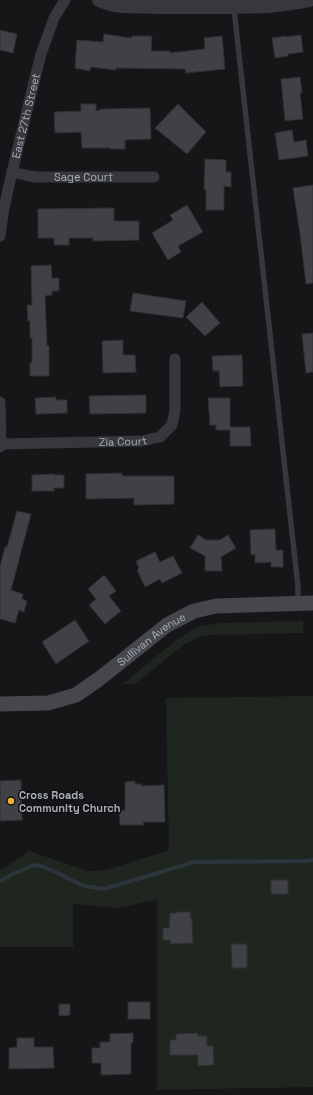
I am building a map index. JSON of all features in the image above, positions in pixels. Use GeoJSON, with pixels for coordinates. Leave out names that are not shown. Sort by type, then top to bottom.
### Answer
{"type":"FeatureCollection","features":[{"type":"Feature","properties":{"kind":"main road","name":"Sullivan Avenue"},"geometry":{"type":"LineString","coordinates":[[0,704],[48,703],[76,695],[99,679],[167,625],[194,611],[216,606],[306,603]]}},
{"type":"Feature","properties":{"kind":"street","name":"East 27th Street"},"geometry":{"type":"LineString","coordinates":[[0,236],[4,208],[12,172],[41,54],[54,18],[65,0]]}},
{"type":"Feature","properties":{"kind":"street"},"geometry":{"type":"LineString","coordinates":[[99,0],[128,6],[160,7],[233,3],[269,6],[309,0]]}},
{"type":"Feature","properties":{"kind":"street","name":"Sage Court"},"geometry":{"type":"LineString","coordinates":[[12,172],[37,177],[154,177]]}},
{"type":"Feature","properties":{"kind":"street","name":"Zia Court"},"geometry":{"type":"LineString","coordinates":[[0,445],[142,441],[160,437],[172,425],[175,410],[174,358]]}},
{"type":"Feature","properties":{"kind":"street"},"geometry":{"type":"LineString","coordinates":[[0,402],[0,445]]}},
{"type":"Feature","properties":{"kind":"lane"},"geometry":{"type":"LineString","coordinates":[[233,3],[298,587],[306,603]]}},
{"type":"Feature","properties":{"kind":"shaded area"},"geometry":{"type":"Polygon","coordinates":[[[303,621],[303,633],[202,636],[185,644],[135,684],[123,684],[176,640],[192,630],[202,626],[221,623],[303,621]]]}},
{"type":"Feature","properties":{"kind":"shaded area"},"geometry":{"type":"Polygon","coordinates":[[[313,696],[313,1087],[157,1090],[157,900],[116,908],[73,904],[73,947],[0,947],[0,869],[4,868],[29,851],[88,871],[107,870],[169,850],[166,698],[313,696]]]}},
{"type":"Feature","properties":{"kind":"building"},"geometry":{"type":"Polygon","coordinates":[[[0,30],[17,34],[13,53],[0,50],[0,30]]]}},
{"type":"Feature","properties":{"kind":"building"},"geometry":{"type":"Polygon","coordinates":[[[104,34],[131,38],[132,36],[152,36],[151,51],[170,51],[170,53],[205,49],[204,38],[222,36],[225,69],[186,73],[185,69],[116,68],[116,70],[91,67],[90,71],[75,68],[77,40],[103,42],[104,34]]]}},
{"type":"Feature","properties":{"kind":"building"},"geometry":{"type":"Polygon","coordinates":[[[301,35],[303,52],[275,58],[272,38],[301,35]]]}},
{"type":"Feature","properties":{"kind":"building"},"geometry":{"type":"Polygon","coordinates":[[[300,77],[303,119],[285,121],[281,79],[300,77]]]}},
{"type":"Feature","properties":{"kind":"building"},"geometry":{"type":"Polygon","coordinates":[[[81,104],[96,104],[96,111],[102,109],[150,108],[151,139],[125,140],[125,149],[82,148],[81,132],[55,133],[54,112],[81,111],[81,104]]]}},
{"type":"Feature","properties":{"kind":"building"},"geometry":{"type":"Polygon","coordinates":[[[178,104],[206,132],[187,154],[155,128],[178,104]]]}},
{"type":"Feature","properties":{"kind":"building"},"geometry":{"type":"Polygon","coordinates":[[[292,130],[294,142],[306,140],[308,156],[279,160],[275,133],[292,130]]]}},
{"type":"Feature","properties":{"kind":"building"},"geometry":{"type":"Polygon","coordinates":[[[205,159],[226,160],[226,172],[231,172],[231,187],[224,186],[224,210],[206,210],[206,190],[204,190],[205,159]]]}},
{"type":"Feature","properties":{"kind":"building"},"geometry":{"type":"Polygon","coordinates":[[[313,185],[313,283],[306,284],[293,188],[313,185]]]}},
{"type":"Feature","properties":{"kind":"building"},"geometry":{"type":"Polygon","coordinates":[[[187,205],[203,232],[178,246],[181,252],[168,260],[152,233],[173,220],[170,215],[187,205]]]}},
{"type":"Feature","properties":{"kind":"building"},"geometry":{"type":"Polygon","coordinates":[[[114,208],[114,221],[139,221],[139,240],[93,241],[93,238],[69,238],[69,245],[54,245],[54,238],[38,238],[38,209],[114,208]]]}},
{"type":"Feature","properties":{"kind":"building"},"geometry":{"type":"Polygon","coordinates":[[[51,265],[52,278],[59,278],[59,291],[52,291],[52,295],[45,296],[47,346],[49,346],[49,376],[30,376],[30,363],[32,363],[32,338],[30,338],[30,321],[28,321],[27,305],[32,305],[31,266],[51,265]]]}},
{"type":"Feature","properties":{"kind":"building"},"geometry":{"type":"Polygon","coordinates":[[[133,293],[186,301],[183,318],[130,311],[133,293]]]}},
{"type":"Feature","properties":{"kind":"building"},"geometry":{"type":"Polygon","coordinates":[[[202,302],[220,323],[205,336],[186,317],[202,302]]]}},
{"type":"Feature","properties":{"kind":"building"},"geometry":{"type":"Polygon","coordinates":[[[313,333],[313,372],[306,373],[302,334],[313,333]]]}},
{"type":"Feature","properties":{"kind":"building"},"geometry":{"type":"Polygon","coordinates":[[[123,340],[123,355],[135,355],[136,372],[103,373],[102,341],[123,340]]]}},
{"type":"Feature","properties":{"kind":"building"},"geometry":{"type":"Polygon","coordinates":[[[242,355],[243,386],[220,387],[219,371],[213,371],[212,356],[242,355]]]}},
{"type":"Feature","properties":{"kind":"building"},"geometry":{"type":"Polygon","coordinates":[[[146,395],[146,413],[90,414],[89,396],[146,395]]]}},
{"type":"Feature","properties":{"kind":"building"},"geometry":{"type":"Polygon","coordinates":[[[56,397],[56,400],[67,400],[67,413],[36,414],[35,398],[56,397]]]}},
{"type":"Feature","properties":{"kind":"building"},"geometry":{"type":"Polygon","coordinates":[[[208,398],[230,398],[230,427],[250,427],[251,446],[230,446],[230,430],[216,430],[216,425],[210,425],[208,398]]]}},
{"type":"Feature","properties":{"kind":"building"},"geometry":{"type":"Polygon","coordinates":[[[122,473],[122,476],[174,476],[174,504],[134,505],[134,498],[86,499],[86,474],[122,473]]]}},
{"type":"Feature","properties":{"kind":"building"},"geometry":{"type":"Polygon","coordinates":[[[32,475],[64,475],[64,488],[54,488],[54,491],[32,491],[32,475]]]}},
{"type":"Feature","properties":{"kind":"building"},"geometry":{"type":"Polygon","coordinates":[[[17,511],[31,514],[11,590],[23,594],[22,599],[27,601],[24,612],[19,610],[15,623],[0,619],[0,566],[17,511]]]}},
{"type":"Feature","properties":{"kind":"building"},"geometry":{"type":"Polygon","coordinates":[[[275,529],[276,550],[283,550],[283,567],[271,567],[271,562],[255,563],[255,554],[251,555],[250,530],[275,529]]]}},
{"type":"Feature","properties":{"kind":"building"},"geometry":{"type":"Polygon","coordinates":[[[198,535],[206,540],[220,540],[228,535],[236,548],[221,557],[222,571],[205,571],[205,556],[190,548],[198,535]]]}},
{"type":"Feature","properties":{"kind":"building"},"geometry":{"type":"Polygon","coordinates":[[[155,552],[160,562],[173,556],[182,573],[162,583],[160,579],[145,587],[137,570],[139,568],[136,561],[155,552]]]}},
{"type":"Feature","properties":{"kind":"building"},"geometry":{"type":"Polygon","coordinates":[[[104,575],[116,591],[109,596],[121,611],[105,624],[89,605],[96,599],[88,589],[104,575]]]}},
{"type":"Feature","properties":{"kind":"building"},"geometry":{"type":"Polygon","coordinates":[[[75,620],[89,641],[56,664],[42,642],[75,620]]]}},
{"type":"Feature","properties":{"kind":"building","name":"Cross Roads Community Church"},"geometry":{"type":"Polygon","coordinates":[[[21,780],[22,820],[0,821],[0,781],[21,780]]]}},
{"type":"Feature","properties":{"kind":"building"},"geometry":{"type":"Polygon","coordinates":[[[135,781],[135,784],[141,784],[141,786],[164,785],[165,822],[143,822],[144,825],[120,825],[119,811],[125,810],[125,782],[135,781]]]}},
{"type":"Feature","properties":{"kind":"building"},"geometry":{"type":"Polygon","coordinates":[[[271,880],[288,880],[288,894],[271,894],[271,880]]]}},
{"type":"Feature","properties":{"kind":"building"},"geometry":{"type":"Polygon","coordinates":[[[190,912],[192,919],[193,943],[170,944],[170,940],[163,940],[163,928],[169,928],[170,913],[190,912]]]}},
{"type":"Feature","properties":{"kind":"building"},"geometry":{"type":"Polygon","coordinates":[[[231,944],[247,944],[247,968],[232,968],[231,944]]]}},
{"type":"Feature","properties":{"kind":"building"},"geometry":{"type":"Polygon","coordinates":[[[128,1002],[150,1002],[150,1019],[128,1019],[128,1002]]]}},
{"type":"Feature","properties":{"kind":"building"},"geometry":{"type":"Polygon","coordinates":[[[59,1004],[70,1004],[70,1015],[59,1016],[59,1004]]]}},
{"type":"Feature","properties":{"kind":"building"},"geometry":{"type":"Polygon","coordinates":[[[133,1033],[133,1043],[131,1043],[131,1074],[101,1075],[101,1063],[92,1063],[92,1048],[100,1048],[100,1042],[110,1042],[110,1034],[133,1033]]]}},
{"type":"Feature","properties":{"kind":"building"},"geometry":{"type":"Polygon","coordinates":[[[198,1033],[198,1036],[207,1036],[207,1046],[213,1046],[214,1065],[198,1066],[198,1055],[170,1055],[170,1040],[176,1040],[176,1034],[198,1033]]]}},
{"type":"Feature","properties":{"kind":"building"},"geometry":{"type":"Polygon","coordinates":[[[17,1038],[34,1038],[34,1047],[53,1047],[54,1068],[9,1069],[9,1048],[17,1047],[17,1038]]]}},
{"type":"Feature","properties":{"kind":"waterway"},"geometry":{"type":"LineString","coordinates":[[0,881],[34,865],[41,866],[85,886],[104,889],[194,862],[313,860]]}},
{"type":"Feature","properties":{"kind":"place","name":"Cross Roads Community Church"},"geometry":{"type":"Point","coordinates":[11,801]}}]}
